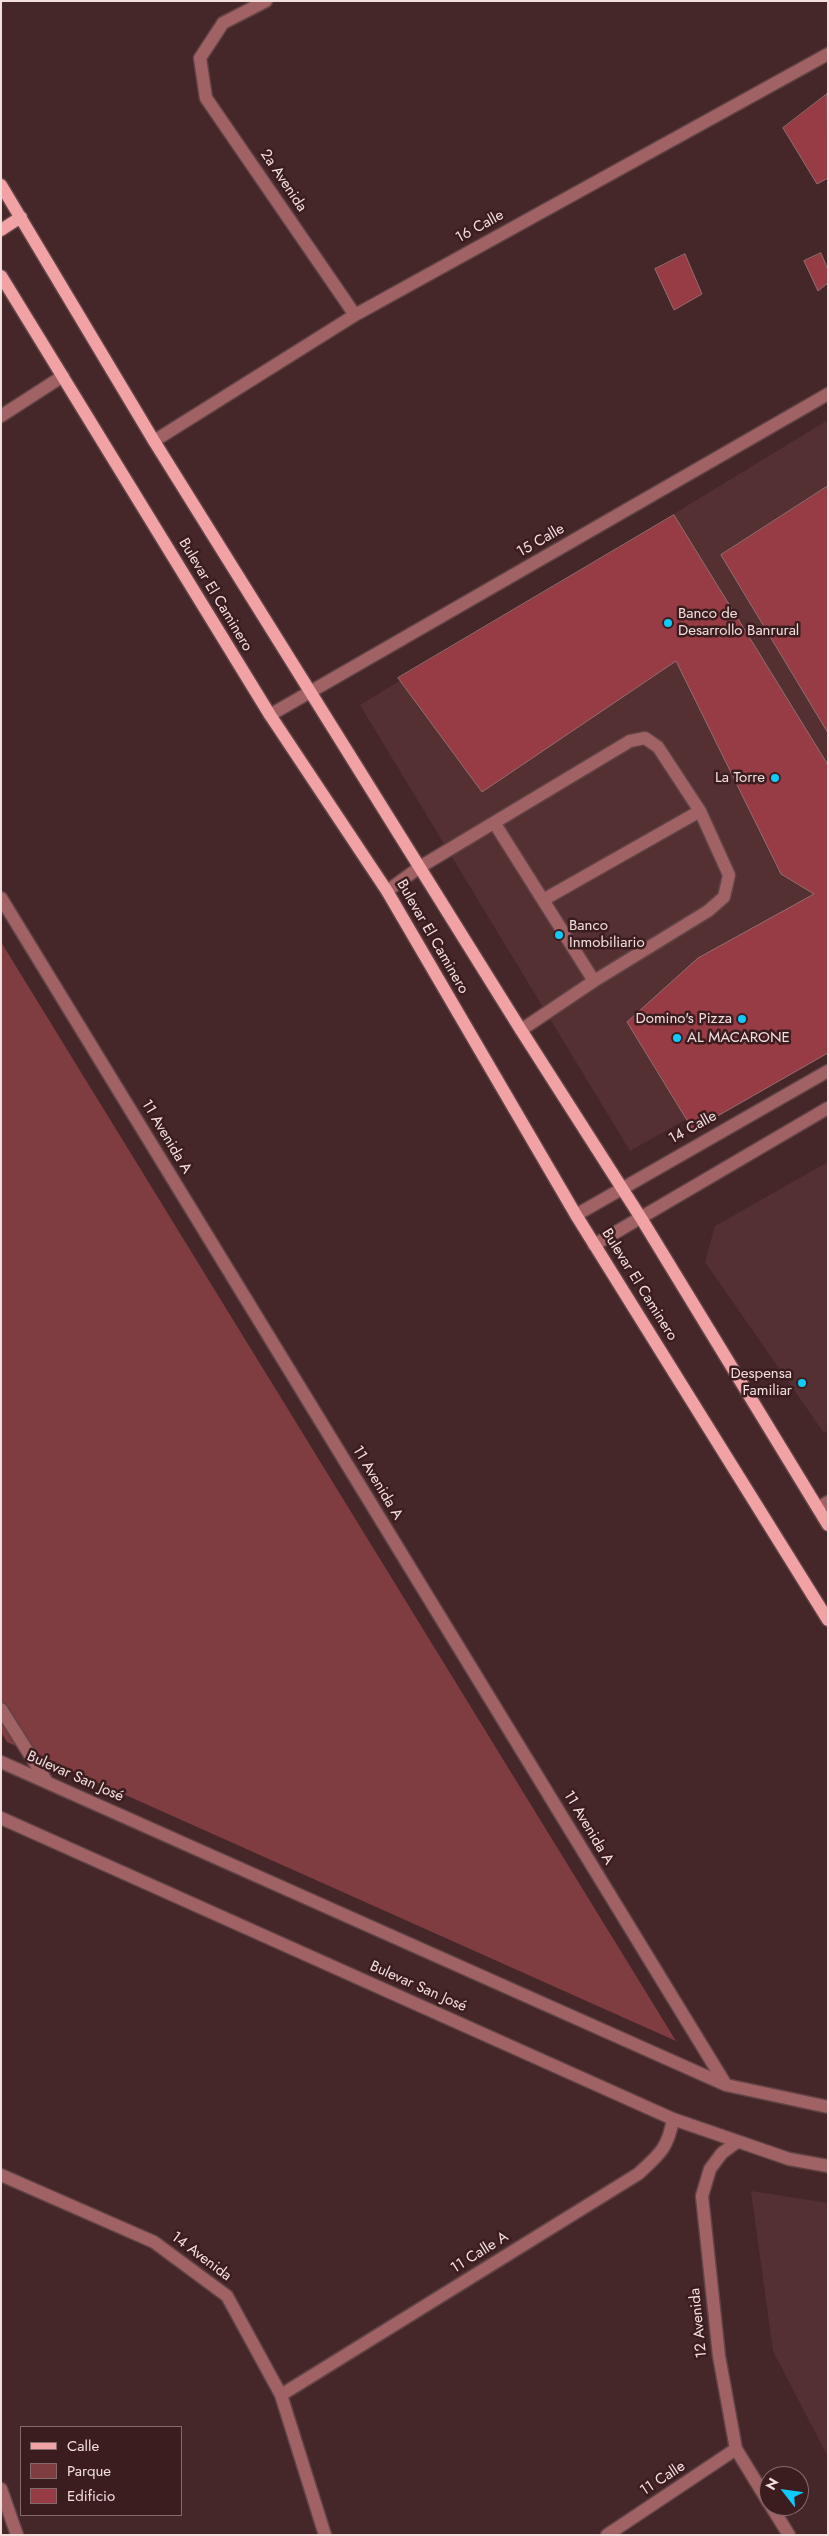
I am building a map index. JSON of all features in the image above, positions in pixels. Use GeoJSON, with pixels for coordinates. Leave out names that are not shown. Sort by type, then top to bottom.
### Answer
{"type":"FeatureCollection","features":[{"type":"Feature","properties":{"kind":"main road","name":"Bulevar El Caminero"},"geometry":{"type":"LineString","coordinates":[[1,185],[154,441],[310,693],[520,1030],[622,1187],[823,1505],[828,1525]]}},
{"type":"Feature","properties":{"kind":"main road"},"geometry":{"type":"LineString","coordinates":[[1,230],[21,217]]}},
{"type":"Feature","properties":{"kind":"main road","name":"Bulevar El Caminero"},"geometry":{"type":"LineString","coordinates":[[1,276],[270,715],[387,891],[594,1245],[828,1620]]}},
{"type":"Feature","properties":{"kind":"street","name":"2a Avenida"},"geometry":{"type":"LineString","coordinates":[[266,1],[223,23],[200,58],[206,98],[355,315]]}},
{"type":"Feature","properties":{"kind":"street","name":"16 Calle"},"geometry":{"type":"LineString","coordinates":[[154,441],[355,315],[828,54]]}},
{"type":"Feature","properties":{"kind":"street"},"geometry":{"type":"LineString","coordinates":[[1,416],[63,376]]}},
{"type":"Feature","properties":{"kind":"street","name":"15 Calle"},"geometry":{"type":"LineString","coordinates":[[270,715],[828,394]]}},
{"type":"Feature","properties":{"kind":"street"},"geometry":{"type":"LineString","coordinates":[[387,891],[420,867],[495,824],[630,740],[645,738],[658,747],[700,811],[729,875],[724,897],[708,911],[594,981],[520,1030]]}},
{"type":"Feature","properties":{"kind":"street"},"geometry":{"type":"LineString","coordinates":[[543,900],[700,811]]}},
{"type":"Feature","properties":{"kind":"street"},"geometry":{"type":"LineString","coordinates":[[495,824],[594,981]]}},
{"type":"Feature","properties":{"kind":"street","name":"11 Avenida A"},"geometry":{"type":"LineString","coordinates":[[1,898],[726,2085]]}},
{"type":"Feature","properties":{"kind":"street","name":"14 Calle"},"geometry":{"type":"LineString","coordinates":[[576,1214],[828,1071]]}},
{"type":"Feature","properties":{"kind":"street"},"geometry":{"type":"LineString","coordinates":[[594,1245],[828,1108]]}},
{"type":"Feature","properties":{"kind":"street"},"geometry":{"type":"LineString","coordinates":[[1,1709],[47,1782]]}},
{"type":"Feature","properties":{"kind":"street","name":"Bulevar San José"},"geometry":{"type":"LineString","coordinates":[[1,1762],[726,2085],[828,2107]]}},
{"type":"Feature","properties":{"kind":"street","name":"Bulevar San José"},"geometry":{"type":"LineString","coordinates":[[1,1818],[673,2119],[789,2159],[828,2166]]}},
{"type":"Feature","properties":{"kind":"street","name":"11 Calle A"},"geometry":{"type":"LineString","coordinates":[[281,2395],[638,2174],[657,2157],[669,2140],[673,2119]]}},
{"type":"Feature","properties":{"kind":"street","name":"12 Avenida"},"geometry":{"type":"LineString","coordinates":[[737,2142],[722,2153],[710,2169],[702,2196],[719,2356],[736,2450],[759,2486]]}},
{"type":"Feature","properties":{"kind":"street","name":"14 Avenida"},"geometry":{"type":"LineString","coordinates":[[1,2175],[154,2242],[226,2296],[281,2395],[324,2535]]}},
{"type":"Feature","properties":{"kind":"street","name":"11 Calle"},"geometry":{"type":"LineString","coordinates":[[607,2535],[736,2450]]}},
{"type":"Feature","properties":{"kind":"street"},"geometry":{"type":"LineString","coordinates":[[1,2489],[17,2535]]}},
{"type":"Feature","properties":{"kind":"street"},"geometry":{"type":"LineString","coordinates":[[777,2516],[789,2535]]}},
{"type":"Feature","properties":{"kind":"shaded area"},"geometry":{"type":"Polygon","coordinates":[[[828,420],[828,1039],[630,1151],[360,705],[828,420]]]}},
{"type":"Feature","properties":{"kind":"shaded area"},"geometry":{"type":"Polygon","coordinates":[[[828,1162],[828,1430],[824,1433],[705,1262],[715,1226],[828,1162]]]}},
{"type":"Feature","properties":{"kind":"shaded area"},"geometry":{"type":"Polygon","coordinates":[[[751,2191],[828,2203],[828,2457],[773,2351],[751,2191]]]}},
{"type":"Feature","properties":{"kind":"green space"},"geometry":{"type":"Polygon","coordinates":[[[1,942],[676,2041],[7,1742],[1,1732],[1,942]]]}},
{"type":"Feature","properties":{"kind":"building"},"geometry":{"type":"Polygon","coordinates":[[[827,94],[828,178],[817,184],[783,128],[827,94]]]}},
{"type":"Feature","properties":{"kind":"building"},"geometry":{"type":"Polygon","coordinates":[[[821,253],[828,270],[828,283],[818,291],[804,261],[821,253]]]}},
{"type":"Feature","properties":{"kind":"building"},"geometry":{"type":"Polygon","coordinates":[[[685,254],[702,294],[674,310],[655,269],[685,254]]]}},
{"type":"Feature","properties":{"kind":"building"},"geometry":{"type":"Polygon","coordinates":[[[828,486],[828,733],[721,555],[828,486]]]}},
{"type":"Feature","properties":{"kind":"building"},"geometry":{"type":"Polygon","coordinates":[[[674,515],[828,765],[828,1053],[693,1130],[627,1022],[698,958],[814,894],[781,874],[676,661],[482,792],[398,678],[674,515]]]}},
{"type":"Feature","properties":{"kind":"place","name":"Banco de Desarrollo Banrural"},"geometry":{"type":"Point","coordinates":[668,623]}},
{"type":"Feature","properties":{"kind":"place","name":"La Torre"},"geometry":{"type":"Point","coordinates":[775,778]}},
{"type":"Feature","properties":{"kind":"place","name":"Banco Inmobiliario"},"geometry":{"type":"Point","coordinates":[559,935]}},
{"type":"Feature","properties":{"kind":"place","name":"Domino's Pizza"},"geometry":{"type":"Point","coordinates":[742,1019]}},
{"type":"Feature","properties":{"kind":"place","name":"AL MACARONE"},"geometry":{"type":"Point","coordinates":[677,1038]}},
{"type":"Feature","properties":{"kind":"place","name":"Despensa Familiar"},"geometry":{"type":"Point","coordinates":[802,1383]}}]}
